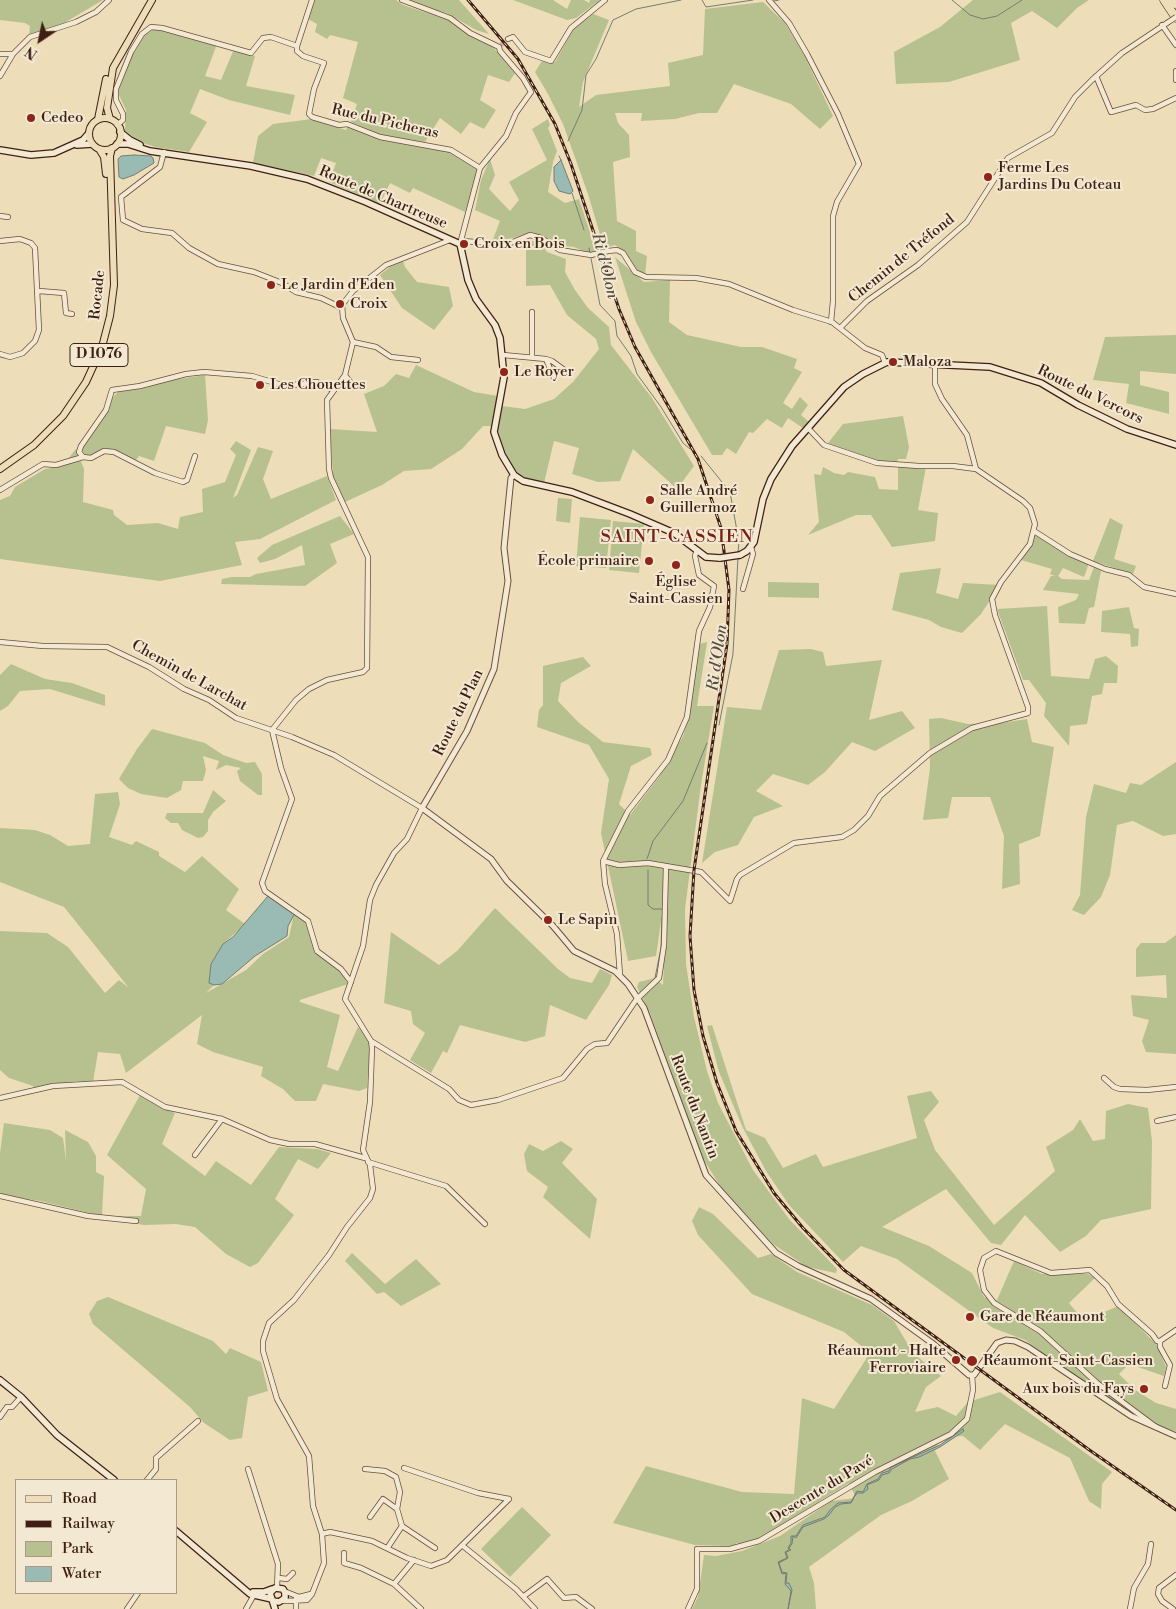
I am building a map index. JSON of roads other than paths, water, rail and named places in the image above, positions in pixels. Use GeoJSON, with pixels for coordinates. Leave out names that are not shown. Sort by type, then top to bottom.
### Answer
{"type":"FeatureCollection","features":[{"type":"Feature","properties":{"kind":"highway"},"geometry":{"type":"LineString","coordinates":[[1164,0],[1176,18]]}},
{"type":"Feature","properties":{"kind":"highway"},"geometry":{"type":"LineString","coordinates":[[1173,0],[1176,4]]}},
{"type":"Feature","properties":{"kind":"main road"},"geometry":{"type":"LineString","coordinates":[[98,119],[110,66],[119,48],[151,2]]}},
{"type":"Feature","properties":{"kind":"main road"},"geometry":{"type":"LineString","coordinates":[[0,150],[18,154],[42,155],[72,146],[92,144],[100,149],[114,146],[120,132],[117,125],[110,119],[106,108],[113,68],[151,2]]}},
{"type":"Feature","properties":{"kind":"main road"},"geometry":{"type":"LineString","coordinates":[[72,146],[83,140],[93,122],[98,119],[110,119]]}},
{"type":"Feature","properties":{"kind":"main road"},"geometry":{"type":"LineString","coordinates":[[89,132],[92,144]]}},
{"type":"Feature","properties":{"kind":"main road","name":"Route de Chartreuse"},"geometry":{"type":"LineString","coordinates":[[120,132],[130,140],[156,151]]}},
{"type":"Feature","properties":{"kind":"main road","name":"Route de Chartreuse"},"geometry":{"type":"LineString","coordinates":[[114,146],[128,144],[144,150],[262,168],[307,179],[366,202],[450,240],[461,242],[472,290],[476,299],[495,325],[503,355],[503,384],[494,432],[502,455],[514,474]]}},
{"type":"Feature","properties":{"kind":"main road","name":"Rocade"},"geometry":{"type":"LineString","coordinates":[[0,469],[34,445],[63,416],[86,382],[97,360],[107,330],[113,301],[114,270],[110,203],[110,156],[114,146]]}},
{"type":"Feature","properties":{"kind":"main road","name":"Rocade"},"geometry":{"type":"LineString","coordinates":[[100,149],[104,157],[110,203]]}},
{"type":"Feature","properties":{"kind":"main road"},"geometry":{"type":"LineString","coordinates":[[514,474],[523,481],[572,492],[630,514],[667,530],[706,557],[720,558],[740,555],[751,547],[763,499],[771,479],[787,453],[844,387],[863,374],[885,363]]}},
{"type":"Feature","properties":{"kind":"main road","name":"Route du Vercors"},"geometry":{"type":"LineString","coordinates":[[885,363],[982,366],[1018,375],[1052,388],[1078,405],[1127,429],[1176,445]]}},
{"type":"Feature","properties":{"kind":"main road"},"geometry":{"type":"LineString","coordinates":[[0,1380],[21,1397],[57,1435],[113,1479]]}},
{"type":"Feature","properties":{"kind":"main road"},"geometry":{"type":"LineString","coordinates":[[178,1533],[247,1590],[272,1600],[282,1601]]}},
{"type":"Feature","properties":{"kind":"main road"},"geometry":{"type":"LineString","coordinates":[[254,1594],[275,1588],[284,1591],[286,1596],[282,1601],[280,1609]]}},
{"type":"Feature","properties":{"kind":"main road"},"geometry":{"type":"LineString","coordinates":[[275,1588],[270,1595],[275,1609]]}},
{"type":"Feature","properties":{"kind":"street"},"geometry":{"type":"LineString","coordinates":[[0,76],[13,54],[30,37],[76,22],[96,12],[109,0]]}},
{"type":"Feature","properties":{"kind":"street"},"geometry":{"type":"LineString","coordinates":[[297,46],[312,0]]}},
{"type":"Feature","properties":{"kind":"street"},"geometry":{"type":"LineString","coordinates":[[402,0],[450,18],[470,33],[500,46],[500,51],[523,78],[531,92],[516,113],[506,136],[480,168],[461,242],[508,244],[530,235],[541,238],[560,250],[591,256],[618,250],[623,253],[635,272],[646,277],[696,278],[729,284],[793,310],[830,322],[864,348],[882,355],[885,363]]}},
{"type":"Feature","properties":{"kind":"street"},"geometry":{"type":"LineString","coordinates":[[508,39],[513,37],[525,52],[551,62],[571,28],[605,0]]}},
{"type":"Feature","properties":{"kind":"street"},"geometry":{"type":"LineString","coordinates":[[769,0],[789,23],[811,61],[834,106],[858,164],[837,202],[833,216],[833,301],[830,322]]}},
{"type":"Feature","properties":{"kind":"street","name":"Chemin de Tréfond"},"geometry":{"type":"LineString","coordinates":[[840,328],[866,301],[918,265],[967,222],[1008,158],[1052,133],[1075,97],[1096,76],[1122,53],[1176,18]]}},
{"type":"Feature","properties":{"kind":"street"},"geometry":{"type":"LineString","coordinates":[[1164,24],[1176,45]]}},
{"type":"Feature","properties":{"kind":"street","name":"Rue du Picheras"},"geometry":{"type":"LineString","coordinates":[[117,125],[123,120],[124,114],[116,100],[116,89],[131,52],[147,29],[162,28],[252,53],[263,38],[271,37],[297,46],[297,51],[303,56],[324,63],[314,89],[309,114],[312,117],[339,125],[347,124],[380,136],[451,150],[480,168]]}},
{"type":"Feature","properties":{"kind":"street"},"geometry":{"type":"LineString","coordinates":[[0,54],[13,54]]}},
{"type":"Feature","properties":{"kind":"street"},"geometry":{"type":"LineString","coordinates":[[1176,71],[1176,80]]}},
{"type":"Feature","properties":{"kind":"street"},"geometry":{"type":"LineString","coordinates":[[1096,76],[1111,112],[1136,105],[1144,110],[1153,109],[1176,98]]}},
{"type":"Feature","properties":{"kind":"street"},"geometry":{"type":"LineString","coordinates":[[164,152],[160,168],[130,188],[121,197],[123,220],[132,225],[172,233],[179,237],[187,247],[218,264],[254,272],[277,281],[296,292],[321,298],[342,308]]}},
{"type":"Feature","properties":{"kind":"street"},"geometry":{"type":"LineString","coordinates":[[0,216],[8,217]]}},
{"type":"Feature","properties":{"kind":"street"},"geometry":{"type":"LineString","coordinates":[[0,242],[20,239],[31,243],[36,248],[39,291],[39,330],[35,340],[24,353],[10,357],[0,354]]}},
{"type":"Feature","properties":{"kind":"street"},"geometry":{"type":"LineString","coordinates":[[351,982],[341,969],[317,951],[308,921],[265,891],[262,882],[292,799],[281,768],[272,730],[296,700],[309,689],[327,680],[363,672],[367,668],[368,557],[362,540],[330,478],[327,400],[345,375],[353,342],[343,318],[342,308],[353,291],[386,265],[450,240]]}},
{"type":"Feature","properties":{"kind":"street"},"geometry":{"type":"LineString","coordinates":[[39,291],[64,293],[66,313],[72,314]]}},
{"type":"Feature","properties":{"kind":"street"},"geometry":{"type":"LineString","coordinates":[[532,312],[530,343],[532,357]]}},
{"type":"Feature","properties":{"kind":"street"},"geometry":{"type":"LineString","coordinates":[[353,342],[376,347],[391,357],[418,360]]}},
{"type":"Feature","properties":{"kind":"street"},"geometry":{"type":"LineString","coordinates":[[503,355],[552,360],[563,369]]}},
{"type":"Feature","properties":{"kind":"street"},"geometry":{"type":"LineString","coordinates":[[546,359],[554,376]]}},
{"type":"Feature","properties":{"kind":"street"},"geometry":{"type":"LineString","coordinates":[[936,366],[935,384],[942,398],[968,435],[976,470]]}},
{"type":"Feature","properties":{"kind":"street"},"geometry":{"type":"LineString","coordinates":[[83,457],[79,452],[81,446],[106,410],[112,390],[204,372],[252,376],[285,386],[317,382],[333,390]]}},
{"type":"Feature","properties":{"kind":"street"},"geometry":{"type":"LineString","coordinates":[[345,375],[354,387]]}},
{"type":"Feature","properties":{"kind":"street"},"geometry":{"type":"LineString","coordinates":[[603,861],[619,865],[648,863],[683,868],[705,874],[726,899],[730,901],[740,875],[794,843],[842,837],[854,830],[868,816],[880,796],[930,753],[972,728],[1028,713],[1028,706],[994,615],[992,599],[1001,582],[1030,544],[1035,524],[1030,508],[1023,501],[976,470],[953,466],[877,463],[824,445],[808,428]]}},
{"type":"Feature","properties":{"kind":"street"},"geometry":{"type":"LineString","coordinates":[[0,490],[39,465],[56,465],[83,457],[91,458],[104,451],[114,452],[155,473],[183,482],[187,480],[195,456]]}},
{"type":"Feature","properties":{"kind":"street","name":"Route du Plan"},"geometry":{"type":"LineString","coordinates":[[422,808],[467,731],[494,669],[508,581],[504,548],[511,478],[514,474]]}},
{"type":"Feature","properties":{"kind":"street"},"geometry":{"type":"LineString","coordinates":[[1034,532],[1070,554],[1105,569],[1129,575],[1144,588],[1176,594]]}},
{"type":"Feature","properties":{"kind":"street"},"geometry":{"type":"LineString","coordinates":[[743,589],[753,554],[751,547]]}},
{"type":"Feature","properties":{"kind":"street"},"geometry":{"type":"LineString","coordinates":[[620,975],[616,925],[605,884],[603,861],[628,811],[668,760],[687,718],[699,631],[710,607],[714,586],[699,575],[695,556],[697,550]]}},
{"type":"Feature","properties":{"kind":"street","name":"Chemin de Larchat"},"geometry":{"type":"LineString","coordinates":[[0,642],[43,646],[107,647],[209,700],[236,718],[334,755],[422,808]]}},
{"type":"Feature","properties":{"kind":"street"},"geometry":{"type":"LineString","coordinates":[[422,808],[407,839],[394,852],[376,885],[370,900],[363,946],[345,1000],[371,1041],[449,1089],[465,1103],[478,1105],[563,1078],[587,1049],[595,1044],[607,1043],[610,1040],[638,998],[659,978],[664,945],[666,866]]}},
{"type":"Feature","properties":{"kind":"street","name":"Route du Nantin"},"geometry":{"type":"LineString","coordinates":[[422,808],[491,859],[507,881],[553,926],[574,951],[620,975],[644,1008],[706,1175],[776,1253],[798,1266],[871,1299],[972,1375]]}},
{"type":"Feature","properties":{"kind":"street"},"geometry":{"type":"LineString","coordinates":[[282,1601],[307,1600],[312,1594],[324,1563],[322,1534],[313,1506],[309,1456],[277,1399],[263,1351],[265,1331],[269,1323],[288,1307],[303,1288],[370,1198],[373,1183],[363,1150],[370,1094],[371,1041]]}},
{"type":"Feature","properties":{"kind":"street"},"geometry":{"type":"LineString","coordinates":[[1104,1078],[1114,1087],[1120,1088],[1147,1090],[1176,1087]]}},
{"type":"Feature","properties":{"kind":"street"},"geometry":{"type":"LineString","coordinates":[[0,1098],[53,1086],[122,1082],[165,1107],[222,1119],[270,1140],[288,1144],[315,1144],[446,1186],[485,1224]]}},
{"type":"Feature","properties":{"kind":"street"},"geometry":{"type":"LineString","coordinates":[[1157,1121],[1176,1117]]}},
{"type":"Feature","properties":{"kind":"street"},"geometry":{"type":"LineString","coordinates":[[195,1155],[222,1119]]}},
{"type":"Feature","properties":{"kind":"street"},"geometry":{"type":"LineString","coordinates":[[0,1196],[88,1216],[136,1221]]}},
{"type":"Feature","properties":{"kind":"street"},"geometry":{"type":"LineString","coordinates":[[1160,1430],[1097,1383],[1040,1330],[994,1303],[984,1290],[980,1270],[984,1258],[996,1251],[1051,1274],[1090,1270],[1107,1286],[1118,1304],[1160,1342],[1160,1348],[1170,1366],[1165,1386]]}},
{"type":"Feature","properties":{"kind":"street"},"geometry":{"type":"LineString","coordinates":[[1160,1342],[1176,1330]]}},
{"type":"Feature","properties":{"kind":"street"},"geometry":{"type":"LineString","coordinates":[[972,1375],[997,1343],[1006,1340],[1015,1341],[1028,1347],[1131,1416],[1176,1436]]}},
{"type":"Feature","properties":{"kind":"street","name":"Descente du Pavé"},"geometry":{"type":"LineString","coordinates":[[688,1609],[697,1590],[697,1549],[730,1549],[759,1541],[785,1527],[846,1488],[951,1434],[967,1418],[972,1399],[972,1375]]}},
{"type":"Feature","properties":{"kind":"street"},"geometry":{"type":"LineString","coordinates":[[0,1417],[7,1407],[12,1407],[21,1397]]}},
{"type":"Feature","properties":{"kind":"street"},"geometry":{"type":"LineString","coordinates":[[148,1479],[156,1469],[156,1458],[198,1420]]}},
{"type":"Feature","properties":{"kind":"street"},"geometry":{"type":"LineString","coordinates":[[322,1534],[330,1532],[372,1540],[431,1566],[441,1564],[463,1546],[509,1499],[478,1493],[404,1468]]}},
{"type":"Feature","properties":{"kind":"street"},"geometry":{"type":"LineString","coordinates":[[248,1469],[278,1564],[279,1578],[275,1588]]}},
{"type":"Feature","properties":{"kind":"street"},"geometry":{"type":"LineString","coordinates":[[365,1469],[384,1471],[396,1477],[400,1492],[397,1509],[402,1526],[435,1548]]}},
{"type":"Feature","properties":{"kind":"street"},"geometry":{"type":"LineString","coordinates":[[370,1517],[382,1499],[397,1509]]}},
{"type":"Feature","properties":{"kind":"street"},"geometry":{"type":"LineString","coordinates":[[388,1547],[402,1526]]}},
{"type":"Feature","properties":{"kind":"street"},"geometry":{"type":"LineString","coordinates":[[1130,1609],[1134,1588],[1148,1564],[1151,1544]]}},
{"type":"Feature","properties":{"kind":"street"},"geometry":{"type":"LineString","coordinates":[[463,1546],[524,1596],[535,1609]]}},
{"type":"Feature","properties":{"kind":"street"},"geometry":{"type":"LineString","coordinates":[[344,1553],[344,1563],[394,1584],[421,1609]]}},
{"type":"Feature","properties":{"kind":"street"},"geometry":{"type":"LineString","coordinates":[[394,1584],[414,1560]]}},
{"type":"Feature","properties":{"kind":"street"},"geometry":{"type":"LineString","coordinates":[[279,1578],[287,1579],[293,1573]]}},
{"type":"Feature","properties":{"kind":"street"},"geometry":{"type":"LineString","coordinates":[[1173,1609],[1162,1601],[1158,1594],[1159,1588],[1176,1575]]}},
{"type":"Feature","properties":{"kind":"street"},"geometry":{"type":"LineString","coordinates":[[524,1596],[547,1579],[564,1598],[576,1596],[592,1609]]}},
{"type":"Feature","properties":{"kind":"street"},"geometry":{"type":"LineString","coordinates":[[284,1591],[296,1599]]}},
{"type":"Feature","properties":{"kind":"street"},"geometry":{"type":"LineString","coordinates":[[127,1609],[137,1594]]}},
{"type":"Feature","properties":{"kind":"street"},"geometry":{"type":"LineString","coordinates":[[246,1609],[254,1594]]}},
{"type":"Feature","properties":{"kind":"street"},"geometry":{"type":"LineString","coordinates":[[296,1599],[296,1609]]}},
{"type":"Feature","properties":{"kind":"water"},"geometry":{"type":"Polygon","coordinates":[[[121,156],[151,156],[154,163],[134,175],[123,179],[119,177],[118,159],[121,156]]]}},
{"type":"Feature","properties":{"kind":"water"},"geometry":{"type":"Polygon","coordinates":[[[561,160],[573,191],[570,194],[559,191],[554,181],[554,167],[561,160]]]}},
{"type":"Feature","properties":{"kind":"water"},"geometry":{"type":"Polygon","coordinates":[[[268,896],[295,913],[288,926],[287,936],[255,956],[222,984],[214,985],[209,983],[211,964],[223,944],[233,937],[268,896]]]}},
{"type":"Feature","properties":{"kind":"water"},"geometry":{"type":"Polygon","coordinates":[[[963,1429],[964,1431],[940,1447],[910,1459],[892,1469],[889,1473],[882,1475],[879,1480],[867,1485],[868,1489],[863,1493],[857,1493],[851,1503],[835,1507],[824,1519],[803,1527],[796,1538],[793,1536],[796,1536],[803,1525],[825,1517],[838,1503],[851,1502],[857,1491],[863,1492],[867,1484],[878,1479],[882,1473],[889,1471],[891,1467],[940,1445],[963,1429]]]}},
{"type":"Feature","properties":{"kind":"water"},"geometry":{"type":"Polygon","coordinates":[[[791,1536],[793,1536],[792,1544],[789,1548],[791,1550],[786,1552],[788,1558],[779,1563],[782,1572],[787,1573],[786,1583],[789,1583],[792,1590],[788,1609],[791,1591],[785,1584],[786,1573],[782,1574],[778,1562],[787,1558],[785,1552],[789,1550],[788,1548],[791,1543],[791,1536]]]}},
{"type":"Feature","properties":{"kind":"waterway","name":"Ri d'Olon"},"geometry":{"type":"LineString","coordinates":[[568,141],[582,110],[586,75],[596,59],[613,20],[636,9],[681,0]]}},
{"type":"Feature","properties":{"kind":"waterway","name":"Ri d'Olon"},"geometry":{"type":"LineString","coordinates":[[702,0],[706,7],[753,0]]}},
{"type":"Feature","properties":{"kind":"waterway","name":"Ri d'Olon"},"geometry":{"type":"LineString","coordinates":[[774,1],[779,0]]}},
{"type":"Feature","properties":{"kind":"waterway","name":"Ri d'Olon"},"geometry":{"type":"LineString","coordinates":[[952,0],[970,15],[983,19],[997,16],[1022,0]]}},
{"type":"Feature","properties":{"kind":"waterway","name":"Ri d'Olon"},"geometry":{"type":"LineString","coordinates":[[559,156],[561,160]]}},
{"type":"Feature","properties":{"kind":"waterway","name":"Ri d'Olon"},"geometry":{"type":"LineString","coordinates":[[572,193],[584,230]]}},
{"type":"Feature","properties":{"kind":"waterway","name":"Ri d'Olon"},"geometry":{"type":"LineString","coordinates":[[589,248],[600,305],[615,321],[617,336],[631,356],[637,374],[661,407],[683,443],[690,449]]}},
{"type":"Feature","properties":{"kind":"waterway","name":"Ri d'Olon"},"geometry":{"type":"LineString","coordinates":[[701,456],[730,492],[739,542],[738,553]]}},
{"type":"Feature","properties":{"kind":"waterway","name":"Ri d'Olon"},"geometry":{"type":"LineString","coordinates":[[719,725],[733,654],[738,557]]}},
{"type":"Feature","properties":{"kind":"waterway","name":"Ri d'Olon"},"geometry":{"type":"LineString","coordinates":[[647,859],[653,841],[683,801],[707,743]]}},
{"type":"Feature","properties":{"kind":"waterway","name":"Ri d'Olon"},"geometry":{"type":"LineString","coordinates":[[648,870],[648,905],[653,909],[663,909]]}},
{"type":"Feature","properties":{"kind":"waterway","name":"Ri d'Olon"},"geometry":{"type":"LineString","coordinates":[[655,978],[661,948],[662,917]]}},
{"type":"Feature","properties":{"kind":"tunnel"},"geometry":{"type":"LineString","coordinates":[[501,45],[508,39]]}},
{"type":"Feature","properties":{"kind":"railway"},"geometry":{"type":"LineString","coordinates":[[468,0],[518,59],[555,124],[571,164],[619,309],[635,347],[698,459],[721,528],[729,590],[727,644],[694,870],[690,936],[694,990],[703,1036],[717,1083],[736,1131],[774,1193],[803,1228],[844,1270],[1088,1449],[1176,1510]]}},
{"type":"Feature","properties":{"kind":"place","name":"Cedeo"},"geometry":{"type":"Point","coordinates":[31,118]}},
{"type":"Feature","properties":{"kind":"place","name":"Ferme Les Jardins Du Coteau"},"geometry":{"type":"Point","coordinates":[988,177]}},
{"type":"Feature","properties":{"kind":"place","name":"Croix en Bois"},"geometry":{"type":"Point","coordinates":[464,244]}},
{"type":"Feature","properties":{"kind":"place","name":"Le Jardin d'Eden"},"geometry":{"type":"Point","coordinates":[271,285]}},
{"type":"Feature","properties":{"kind":"place","name":"Croix"},"geometry":{"type":"Point","coordinates":[340,304]}},
{"type":"Feature","properties":{"kind":"place","name":"Maloza"},"geometry":{"type":"Point","coordinates":[893,362]}},
{"type":"Feature","properties":{"kind":"place","name":"Le Royer"},"geometry":{"type":"Point","coordinates":[504,372]}},
{"type":"Feature","properties":{"kind":"place","name":"Les Chouettes"},"geometry":{"type":"Point","coordinates":[260,385]}},
{"type":"Feature","properties":{"kind":"place","name":"Salle André Guillermoz"},"geometry":{"type":"Point","coordinates":[650,500]}},
{"type":"Feature","properties":{"kind":"place","name":"École primaire"},"geometry":{"type":"Point","coordinates":[649,561]}},
{"type":"Feature","properties":{"kind":"place","name":"Église Saint-Cassien"},"geometry":{"type":"Point","coordinates":[676,565]}},
{"type":"Feature","properties":{"kind":"place","name":"Le Sapin"},"geometry":{"type":"Point","coordinates":[548,920]}},
{"type":"Feature","properties":{"kind":"place","name":"Gare de Réaumont"},"geometry":{"type":"Point","coordinates":[970,1317]}},
{"type":"Feature","properties":{"kind":"place","name":"Réaumont - Halte Ferroviaire"},"geometry":{"type":"Point","coordinates":[956,1360]}},
{"type":"Feature","properties":{"kind":"place","name":"Réaumont-Saint-Cassien"},"geometry":{"type":"Point","coordinates":[972,1361]}},
{"type":"Feature","properties":{"kind":"place","name":"Aux bois du Fays"},"geometry":{"type":"Point","coordinates":[1144,1389]}},
{"type":"Feature","properties":{"kind":"district","name":"SAINT-CASSIEN"},"geometry":{"type":"Point","coordinates":[677,538]}}]}
